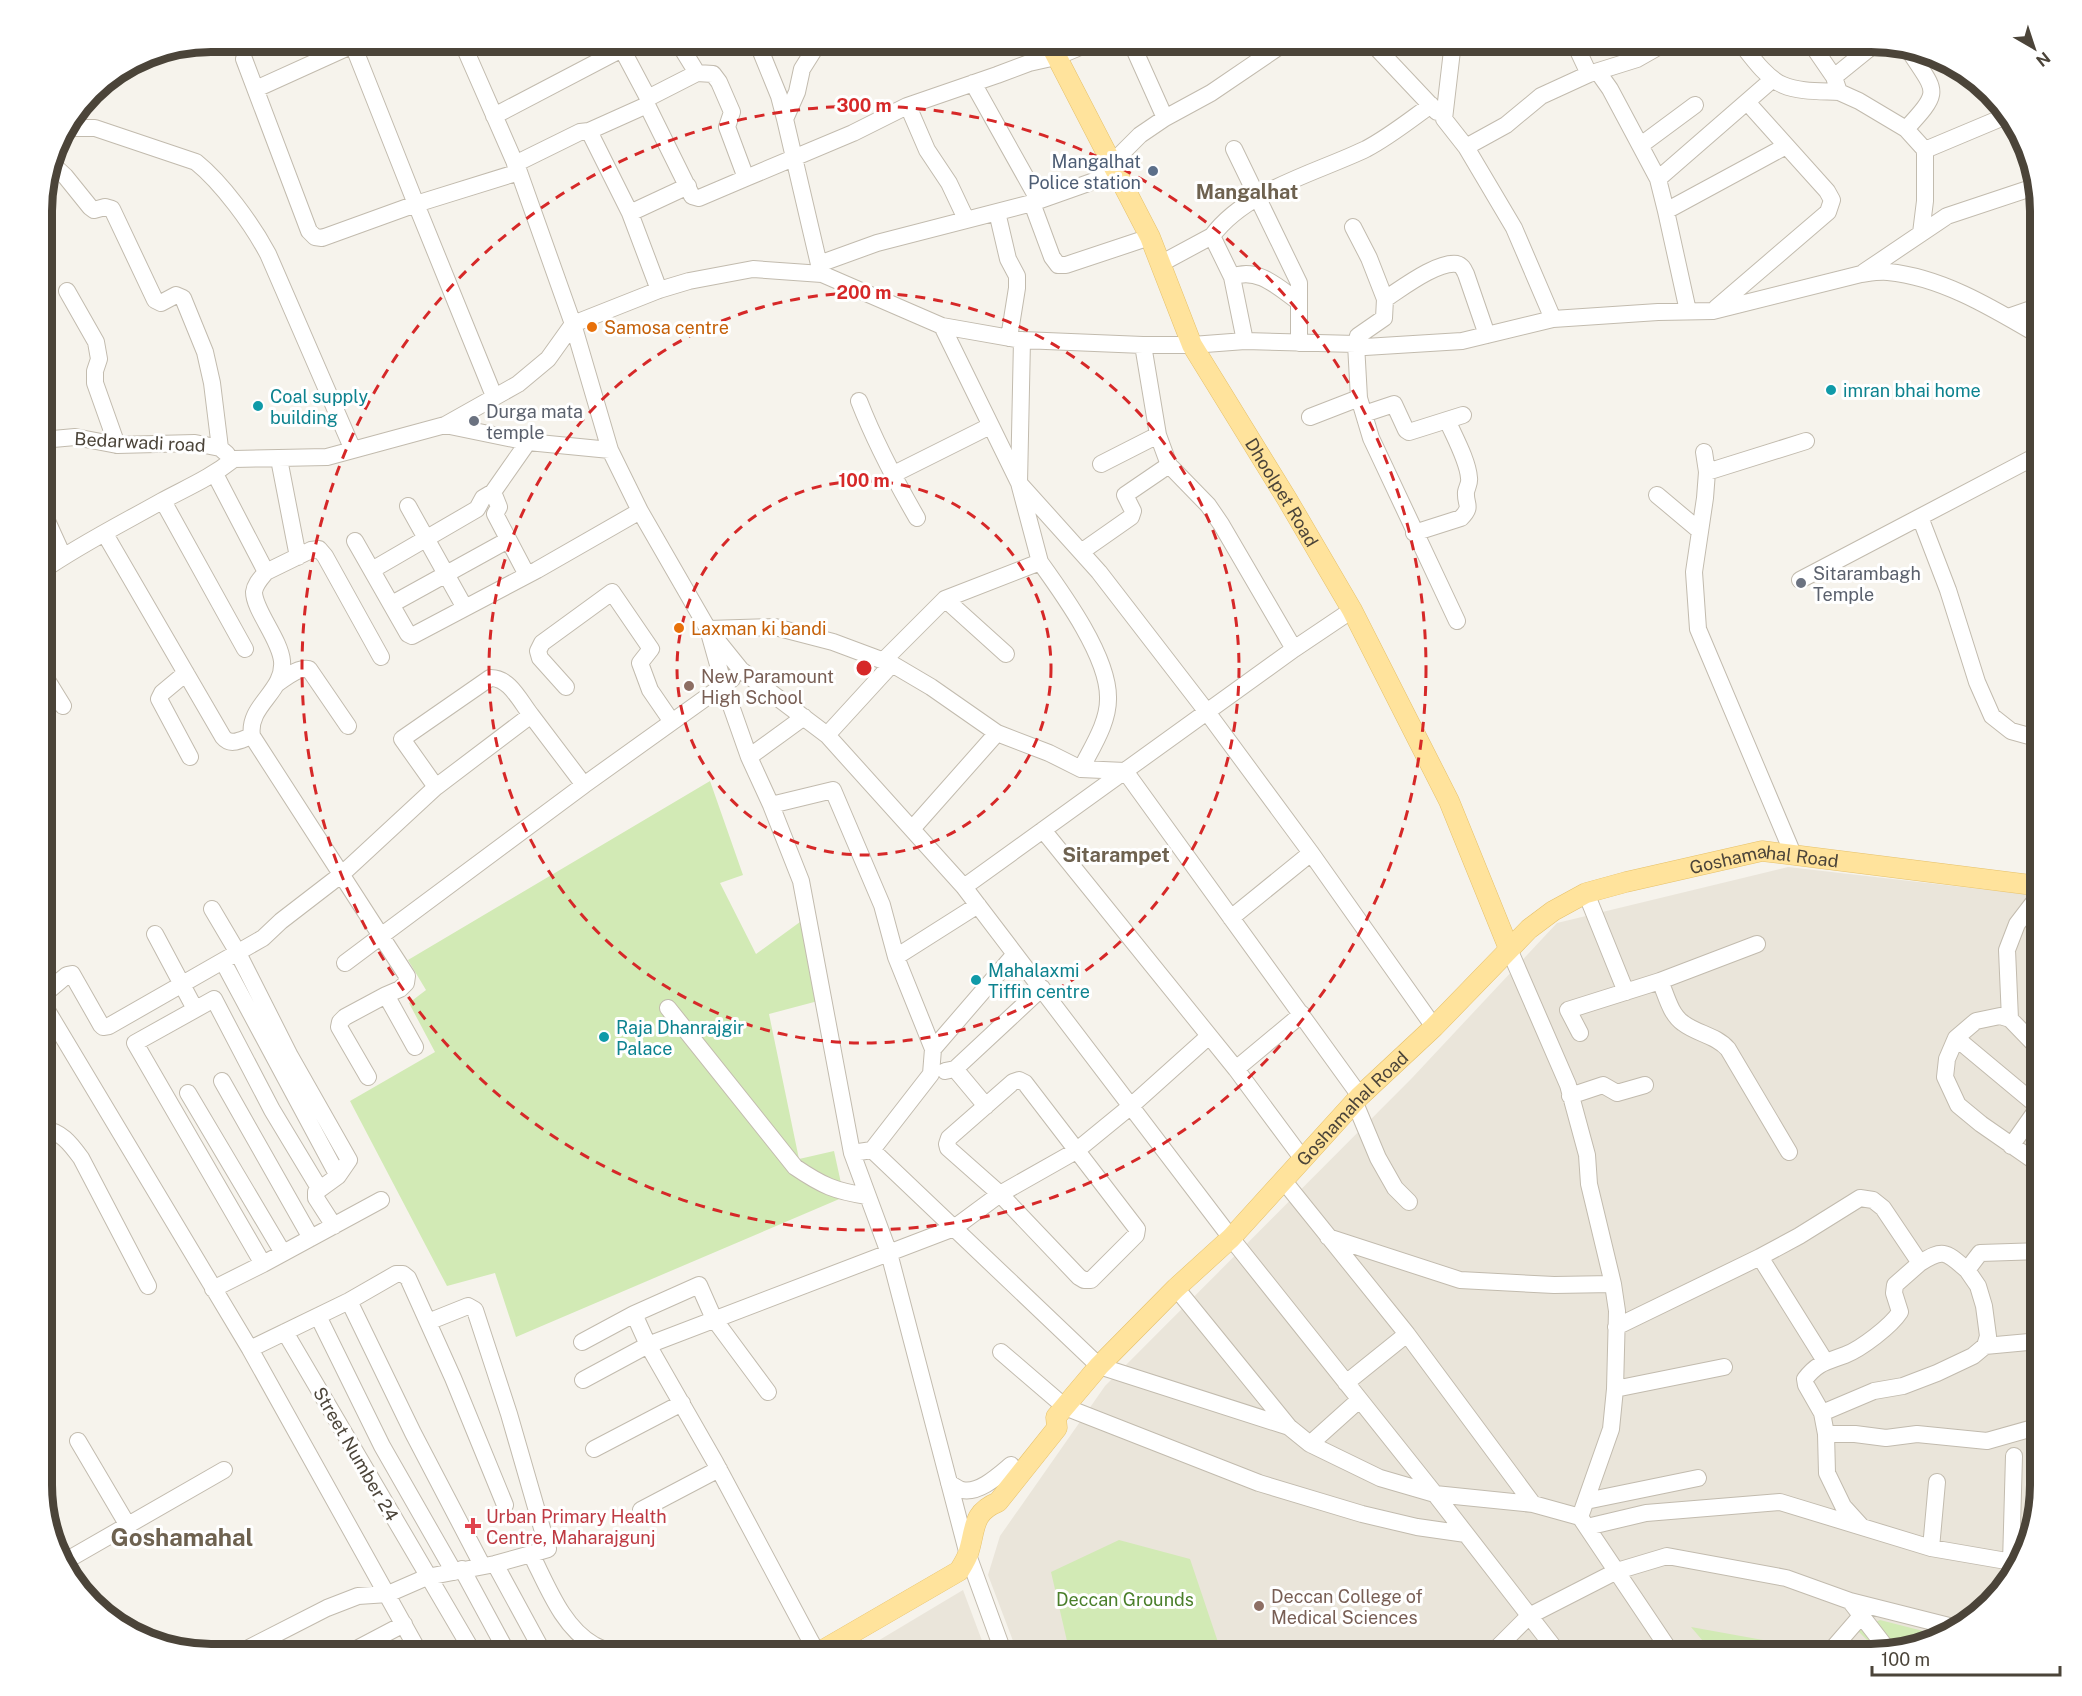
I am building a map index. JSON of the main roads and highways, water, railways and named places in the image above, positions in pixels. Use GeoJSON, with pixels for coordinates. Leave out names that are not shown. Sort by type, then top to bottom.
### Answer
{"type":"FeatureCollection","features":[{"type":"Feature","properties":{"kind":"main road","name":"Dhoolpet Road"},"geometry":{"type":"LineString","coordinates":[[1053,52],[1150,237],[1191,345],[1287,499],[1352,610],[1449,801],[1509,949]]}},
{"type":"Feature","properties":{"kind":"main road","name":"Goshamahal Road"},"geometry":{"type":"LineString","coordinates":[[832,1644],[959,1571],[968,1555],[976,1521],[985,1507],[998,1502],[1057,1428],[1061,1412],[1099,1366],[1176,1288],[1231,1238],[1357,1099],[1434,1027],[1529,929],[1553,911],[1586,893],[1762,851],[2030,885]]}},
{"type":"Feature","properties":{"kind":"main road"},"geometry":{"type":"LineString","coordinates":[[985,1507],[987,1495],[1047,1420],[1061,1412]]}},
{"type":"Feature","properties":{"kind":"place","name":"Mangalhat Police station"},"geometry":{"type":"Point","coordinates":[1153,171]}},
{"type":"Feature","properties":{"kind":"place","name":"Samosa centre"},"geometry":{"type":"Point","coordinates":[592,327]}},
{"type":"Feature","properties":{"kind":"place","name":"imran bhai home"},"geometry":{"type":"Point","coordinates":[1831,390]}},
{"type":"Feature","properties":{"kind":"place","name":"Coal supply building"},"geometry":{"type":"Point","coordinates":[258,406]}},
{"type":"Feature","properties":{"kind":"place","name":"Durga mata temple"},"geometry":{"type":"Point","coordinates":[474,421]}},
{"type":"Feature","properties":{"kind":"place","name":"Sitarambagh Temple"},"geometry":{"type":"Point","coordinates":[1801,583]}},
{"type":"Feature","properties":{"kind":"place","name":"Laxman ki bandi"},"geometry":{"type":"Point","coordinates":[679,628]}},
{"type":"Feature","properties":{"kind":"place","name":"New Paramount High School"},"geometry":{"type":"Point","coordinates":[689,686]}},
{"type":"Feature","properties":{"kind":"place","name":"Mahalaxmi Tiffin centre"},"geometry":{"type":"Point","coordinates":[976,980]}},
{"type":"Feature","properties":{"kind":"place","name":"Raja Dhanrajgir Palace"},"geometry":{"type":"Point","coordinates":[604,1037]}},
{"type":"Feature","properties":{"kind":"place","name":"Urban Primary Health Centre, Maharajgunj"},"geometry":{"type":"Point","coordinates":[473,1526]}},
{"type":"Feature","properties":{"kind":"place","name":"Deccan College of Medical Sciences"},"geometry":{"type":"Point","coordinates":[1259,1606]}},
{"type":"Feature","properties":{"kind":"district","name":"Mangalhat"},"geometry":{"type":"Point","coordinates":[1247,192]}},
{"type":"Feature","properties":{"kind":"district","name":"Sitarampet"},"geometry":{"type":"Point","coordinates":[1116,855]}},
{"type":"Feature","properties":{"kind":"district","name":"Goshamahal"},"geometry":{"type":"Point","coordinates":[182,1537]}},
{"type":"Feature","properties":{"kind":"park label","name":"Deccan Grounds"},"geometry":{"type":"Point","coordinates":[1125,1599]}}]}
